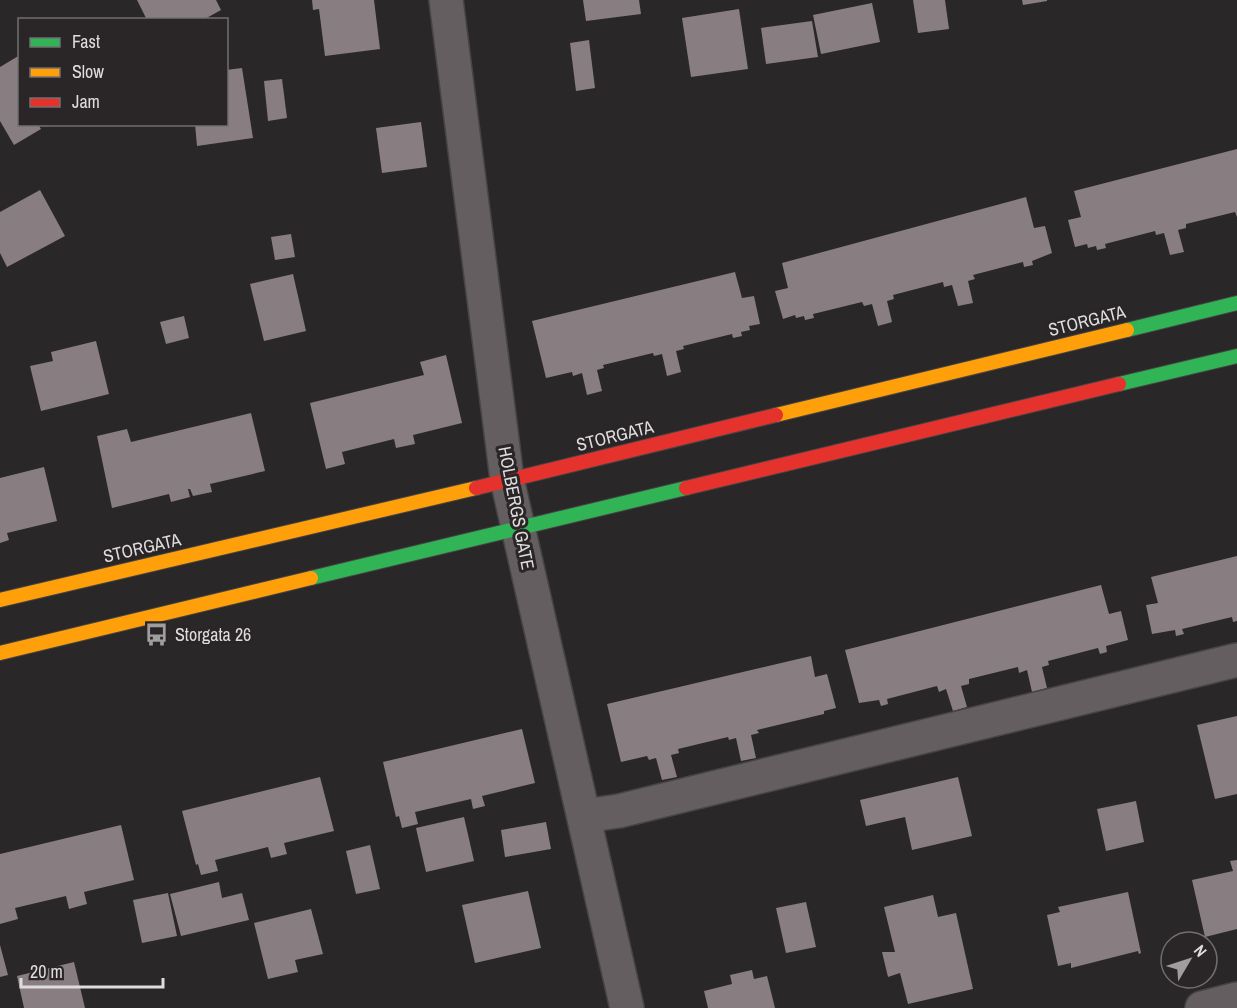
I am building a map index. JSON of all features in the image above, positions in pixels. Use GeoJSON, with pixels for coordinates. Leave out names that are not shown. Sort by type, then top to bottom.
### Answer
{"type":"FeatureCollection","features":[{"type":"Feature","properties":{"kind":"street","name":"HOLBERGS GATE"},"geometry":{"type":"LineString","coordinates":[[446,0],[507,479],[627,1008]]}},
{"type":"Feature","properties":{"kind":"street","name":"STORGATA"},"geometry":{"type":"LineString","coordinates":[[0,600],[1237,303]]}},
{"type":"Feature","properties":{"kind":"street"},"geometry":{"type":"LineString","coordinates":[[0,653],[1237,357]]}},
{"type":"Feature","properties":{"kind":"street"},"geometry":{"type":"LineString","coordinates":[[584,816],[619,811],[1237,660]]}},
{"type":"Feature","properties":{"kind":"street"},"geometry":{"type":"LineString","coordinates":[[1202,1008],[1237,999]]}},
{"type":"Feature","properties":{"kind":"building"},"geometry":{"type":"Polygon","coordinates":[[[137,0],[216,0],[221,10],[207,18],[146,18],[137,0]]]}},
{"type":"Feature","properties":{"kind":"building"},"geometry":{"type":"Polygon","coordinates":[[[312,0],[374,0],[380,49],[325,56],[319,9],[313,10],[312,0]]]}},
{"type":"Feature","properties":{"kind":"building"},"geometry":{"type":"Polygon","coordinates":[[[583,0],[639,0],[641,14],[586,21],[583,0]]]}},
{"type":"Feature","properties":{"kind":"building"},"geometry":{"type":"Polygon","coordinates":[[[913,0],[945,0],[949,29],[918,33],[913,0]]]}},
{"type":"Feature","properties":{"kind":"building"},"geometry":{"type":"Polygon","coordinates":[[[1022,0],[1047,0],[1047,1],[1023,5],[1022,0]]]}},
{"type":"Feature","properties":{"kind":"building"},"geometry":{"type":"Polygon","coordinates":[[[872,3],[880,42],[821,54],[813,15],[872,3]]]}},
{"type":"Feature","properties":{"kind":"building"},"geometry":{"type":"Polygon","coordinates":[[[739,9],[748,69],[691,77],[682,18],[739,9]]]}},
{"type":"Feature","properties":{"kind":"building"},"geometry":{"type":"Polygon","coordinates":[[[812,21],[818,57],[766,64],[761,28],[812,21]]]}},
{"type":"Feature","properties":{"kind":"building"},"geometry":{"type":"Polygon","coordinates":[[[589,40],[595,88],[576,91],[570,43],[589,40]]]}},
{"type":"Feature","properties":{"kind":"building"},"geometry":{"type":"Polygon","coordinates":[[[18,56],[18,126],[39,126],[41,129],[14,145],[0,121],[0,67],[18,56]]]}},
{"type":"Feature","properties":{"kind":"building"},"geometry":{"type":"Polygon","coordinates":[[[242,68],[253,138],[197,146],[195,126],[228,126],[228,70],[242,68]]]}},
{"type":"Feature","properties":{"kind":"building"},"geometry":{"type":"Polygon","coordinates":[[[282,79],[287,118],[268,121],[264,81],[282,79]]]}},
{"type":"Feature","properties":{"kind":"building"},"geometry":{"type":"Polygon","coordinates":[[[421,122],[427,167],[382,173],[376,128],[421,122]]]}},
{"type":"Feature","properties":{"kind":"building"},"geometry":{"type":"Polygon","coordinates":[[[1237,149],[1237,217],[1235,212],[1186,224],[1186,228],[1178,230],[1184,252],[1170,255],[1164,233],[1156,235],[1155,231],[1105,244],[1106,248],[1097,250],[1096,246],[1088,248],[1087,244],[1075,247],[1068,220],[1081,217],[1074,191],[1237,149]]]}},
{"type":"Feature","properties":{"kind":"building"},"geometry":{"type":"Polygon","coordinates":[[[40,190],[65,236],[7,267],[0,253],[0,212],[40,190]]]}},
{"type":"Feature","properties":{"kind":"building"},"geometry":{"type":"Polygon","coordinates":[[[1026,197],[1034,228],[1045,226],[1052,253],[1032,261],[1033,265],[1024,267],[1023,262],[973,275],[975,279],[968,281],[973,303],[958,306],[952,285],[944,287],[943,282],[893,295],[894,299],[887,301],[892,322],[878,326],[872,304],[864,306],[862,302],[813,314],[814,318],[805,320],[804,316],[796,318],[795,315],[783,319],[775,291],[788,288],[782,263],[1026,197]]]}},
{"type":"Feature","properties":{"kind":"building"},"geometry":{"type":"Polygon","coordinates":[[[291,234],[295,257],[275,260],[271,237],[291,234]]]}},
{"type":"Feature","properties":{"kind":"building"},"geometry":{"type":"Polygon","coordinates":[[[735,272],[742,298],[754,296],[760,324],[749,326],[750,330],[741,332],[742,336],[733,338],[732,334],[683,346],[684,349],[676,351],[681,372],[667,376],[662,354],[654,356],[653,353],[603,365],[604,368],[597,370],[602,391],[587,395],[582,373],[573,376],[572,372],[546,378],[532,321],[735,272]]]}},
{"type":"Feature","properties":{"kind":"building"},"geometry":{"type":"Polygon","coordinates":[[[293,274],[306,331],[264,341],[250,284],[293,274]]]}},
{"type":"Feature","properties":{"kind":"building"},"geometry":{"type":"Polygon","coordinates":[[[184,316],[189,338],[166,344],[160,322],[184,316]]]}},
{"type":"Feature","properties":{"kind":"building"},"geometry":{"type":"Polygon","coordinates":[[[96,341],[109,394],[41,411],[30,366],[53,361],[51,352],[96,341]]]}},
{"type":"Feature","properties":{"kind":"building"},"geometry":{"type":"Polygon","coordinates":[[[446,355],[462,423],[413,435],[415,444],[396,448],[394,439],[342,452],[345,464],[326,469],[310,403],[424,375],[420,362],[446,355]]]}},
{"type":"Feature","properties":{"kind":"building"},"geometry":{"type":"Polygon","coordinates":[[[251,413],[265,471],[210,484],[212,492],[193,496],[188,489],[190,497],[171,502],[169,494],[112,508],[97,436],[127,429],[131,442],[251,413]]]}},
{"type":"Feature","properties":{"kind":"building"},"geometry":{"type":"Polygon","coordinates":[[[44,467],[57,521],[7,533],[9,540],[0,543],[0,478],[44,467]]]}},
{"type":"Feature","properties":{"kind":"building"},"geometry":{"type":"Polygon","coordinates":[[[1237,556],[1237,621],[1233,622],[1232,617],[1182,629],[1184,634],[1176,636],[1175,630],[1152,634],[1146,605],[1158,603],[1151,577],[1237,556]]]}},
{"type":"Feature","properties":{"kind":"building"},"geometry":{"type":"Polygon","coordinates":[[[1101,585],[1109,614],[1121,611],[1128,640],[1106,646],[1107,652],[1100,654],[1098,648],[1048,661],[1049,665],[1042,667],[1047,688],[1032,692],[1027,670],[1019,673],[1018,667],[969,679],[969,684],[961,686],[967,707],[953,711],[946,689],[939,692],[937,686],[887,699],[888,704],[881,706],[879,700],[859,703],[845,650],[1101,585]]]}},
{"type":"Feature","properties":{"kind":"building"},"geometry":{"type":"Polygon","coordinates":[[[811,656],[815,677],[827,674],[836,708],[824,711],[824,714],[757,730],[759,733],[751,735],[756,758],[741,761],[736,738],[729,740],[728,737],[678,749],[679,753],[671,755],[677,777],[662,780],[656,758],[649,760],[647,756],[621,762],[607,704],[811,656]]]}},
{"type":"Feature","properties":{"kind":"building"},"geometry":{"type":"Polygon","coordinates":[[[1237,716],[1237,794],[1215,799],[1197,725],[1237,716]]]}},
{"type":"Feature","properties":{"kind":"building"},"geometry":{"type":"Polygon","coordinates":[[[522,729],[535,783],[482,796],[485,806],[473,809],[471,799],[415,812],[418,824],[402,828],[399,816],[396,817],[383,762],[522,729]]]}},
{"type":"Feature","properties":{"kind":"building"},"geometry":{"type":"Polygon","coordinates":[[[320,777],[334,831],[284,843],[287,854],[271,858],[268,847],[215,860],[218,871],[201,875],[198,864],[196,865],[182,811],[320,777]]]}},
{"type":"Feature","properties":{"kind":"building"},"geometry":{"type":"Polygon","coordinates":[[[958,777],[972,836],[912,850],[905,817],[866,826],[860,800],[958,777]]]}},
{"type":"Feature","properties":{"kind":"building"},"geometry":{"type":"Polygon","coordinates":[[[1136,801],[1144,842],[1106,851],[1097,809],[1136,801]]]}},
{"type":"Feature","properties":{"kind":"building"},"geometry":{"type":"Polygon","coordinates":[[[464,817],[474,861],[426,872],[416,828],[464,817]]]}},
{"type":"Feature","properties":{"kind":"building"},"geometry":{"type":"Polygon","coordinates":[[[546,822],[551,849],[505,857],[501,830],[546,822]]]}},
{"type":"Feature","properties":{"kind":"building"},"geometry":{"type":"Polygon","coordinates":[[[121,825],[134,880],[84,892],[87,904],[69,909],[66,896],[15,908],[18,919],[0,924],[0,854],[121,825]]]}},
{"type":"Feature","properties":{"kind":"building"},"geometry":{"type":"Polygon","coordinates":[[[370,845],[380,889],[356,894],[346,851],[370,845]]]}},
{"type":"Feature","properties":{"kind":"building"},"geometry":{"type":"Polygon","coordinates":[[[1237,860],[1237,929],[1219,934],[1219,930],[1203,930],[1192,880],[1233,871],[1230,861],[1237,860]]]}},
{"type":"Feature","properties":{"kind":"building"},"geometry":{"type":"Polygon","coordinates":[[[219,882],[222,898],[242,893],[249,920],[181,936],[170,894],[219,882]]]}},
{"type":"Feature","properties":{"kind":"building"},"geometry":{"type":"Polygon","coordinates":[[[528,891],[541,948],[475,963],[462,905],[528,891]]]}},
{"type":"Feature","properties":{"kind":"building"},"geometry":{"type":"Polygon","coordinates":[[[1128,892],[1141,953],[1139,954],[1138,951],[1071,968],[1071,963],[1058,966],[1047,915],[1060,912],[1058,907],[1128,892]]]}},
{"type":"Feature","properties":{"kind":"building"},"geometry":{"type":"Polygon","coordinates":[[[168,893],[177,936],[142,943],[133,900],[168,893]]]}},
{"type":"Feature","properties":{"kind":"building"},"geometry":{"type":"Polygon","coordinates":[[[933,895],[938,917],[956,913],[973,989],[908,1004],[900,973],[888,977],[882,952],[895,952],[884,907],[933,895]]]}},
{"type":"Feature","properties":{"kind":"building"},"geometry":{"type":"Polygon","coordinates":[[[806,902],[816,947],[786,953],[776,908],[806,902]]]}},
{"type":"Feature","properties":{"kind":"building"},"geometry":{"type":"Polygon","coordinates":[[[311,909],[323,954],[295,960],[298,972],[268,979],[254,923],[311,909]]]}},
{"type":"Feature","properties":{"kind":"building"},"geometry":{"type":"Polygon","coordinates":[[[0,945],[8,975],[0,977],[0,945]]]}},
{"type":"Feature","properties":{"kind":"building"},"geometry":{"type":"Polygon","coordinates":[[[74,962],[85,1008],[24,1008],[17,976],[74,962]]]}},
{"type":"Feature","properties":{"kind":"building"},"geometry":{"type":"Polygon","coordinates":[[[752,970],[754,979],[767,976],[775,1008],[708,1008],[704,991],[732,984],[730,975],[752,970]]]}},
{"type":"Feature","properties":{"kind":"traffic: fast"},"geometry":{"type":"LineString","coordinates":[[1127,330],[1237,303]]}},
{"type":"Feature","properties":{"kind":"traffic: fast"},"geometry":{"type":"LineString","coordinates":[[1119,384],[1237,356]]}},
{"type":"Feature","properties":{"kind":"traffic: fast"},"geometry":{"type":"LineString","coordinates":[[311,578],[686,488]]}},
{"type":"Feature","properties":{"kind":"traffic: slow"},"geometry":{"type":"LineString","coordinates":[[776,415],[1127,330]]}},
{"type":"Feature","properties":{"kind":"traffic: slow"},"geometry":{"type":"LineString","coordinates":[[0,600],[476,488]]}},
{"type":"Feature","properties":{"kind":"traffic: slow"},"geometry":{"type":"LineString","coordinates":[[0,653],[311,578]]}},
{"type":"Feature","properties":{"kind":"traffic: jam"},"geometry":{"type":"LineString","coordinates":[[686,488],[1119,384]]}},
{"type":"Feature","properties":{"kind":"traffic: jam"},"geometry":{"type":"LineString","coordinates":[[476,488],[776,415]]}},
{"type":"Feature","properties":{"kind":"place","name":"Storgata 26"},"geometry":{"type":"Point","coordinates":[157,635]}}]}
